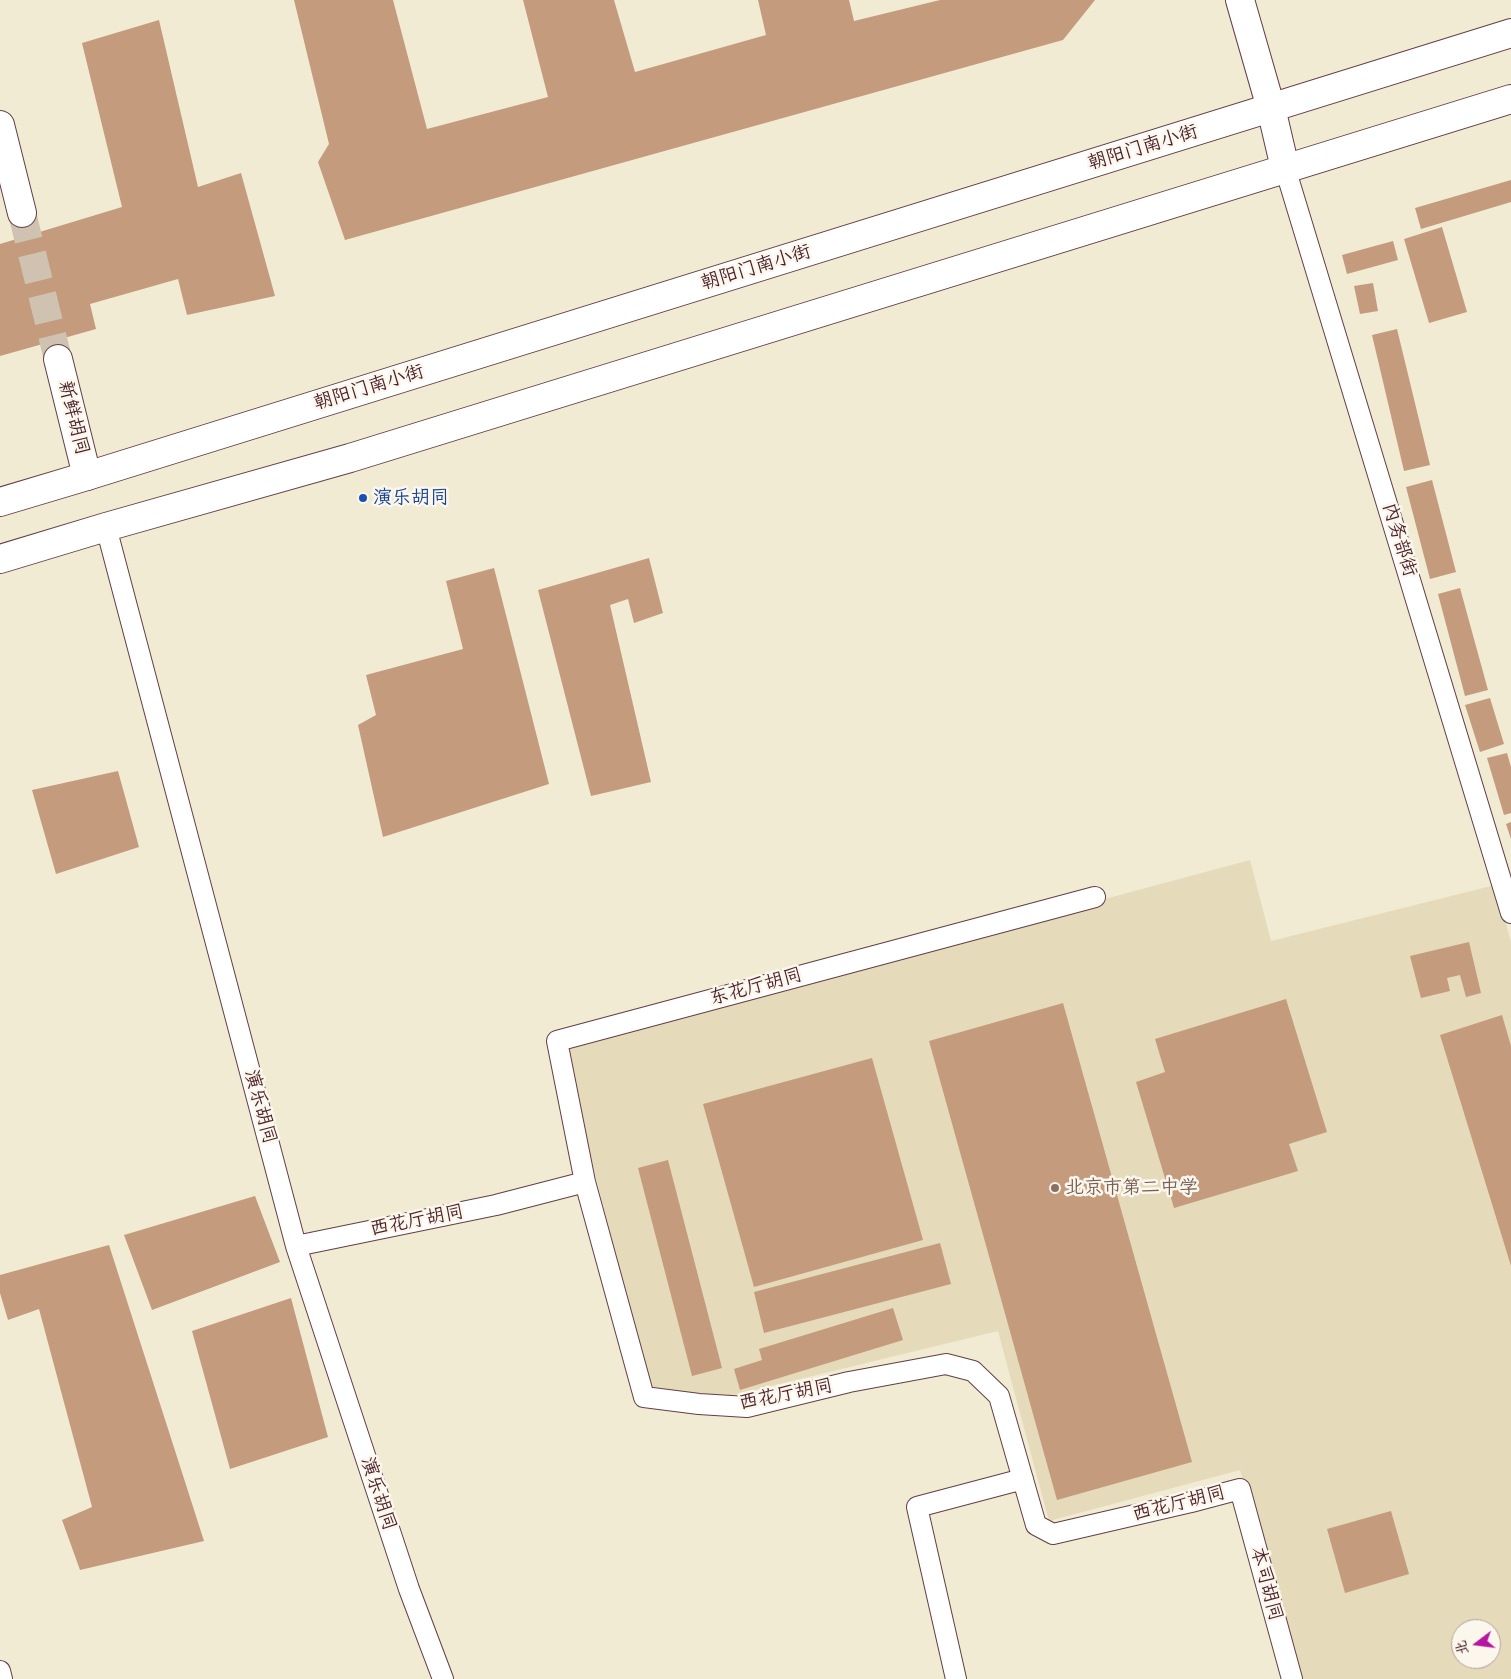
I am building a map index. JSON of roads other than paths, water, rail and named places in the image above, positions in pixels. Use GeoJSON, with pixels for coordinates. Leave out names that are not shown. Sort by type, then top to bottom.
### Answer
{"type":"FeatureCollection","features":[{"type":"Feature","properties":{"kind":"main road"},"geometry":{"type":"LineString","coordinates":[[1240,0],[1271,108],[1285,168]]}},
{"type":"Feature","properties":{"kind":"main road","name":"朝阳门南小街"},"geometry":{"type":"LineString","coordinates":[[0,502],[1511,33]]}},
{"type":"Feature","properties":{"kind":"main road"},"geometry":{"type":"LineString","coordinates":[[0,560],[106,527],[350,458],[1511,99]]}},
{"type":"Feature","properties":{"kind":"main road"},"geometry":{"type":"LineString","coordinates":[[0,125],[22,213]]}},
{"type":"Feature","properties":{"kind":"main road","name":"新鲜胡同"},"geometry":{"type":"LineString","coordinates":[[58,359],[87,476]]}},
{"type":"Feature","properties":{"kind":"lane","name":"内务部街"},"geometry":{"type":"LineString","coordinates":[[1285,168],[1511,913]]}},
{"type":"Feature","properties":{"kind":"lane","name":"演乐胡同"},"geometry":{"type":"LineString","coordinates":[[106,527],[296,1246],[409,1590],[443,1679]]}},
{"type":"Feature","properties":{"kind":"lane","name":"东花厅胡同"},"geometry":{"type":"LineString","coordinates":[[585,1182],[557,1040],[1095,897]]}},
{"type":"Feature","properties":{"kind":"lane","name":"西花厅胡同"},"geometry":{"type":"LineString","coordinates":[[296,1246],[496,1205],[585,1182],[644,1397],[699,1404],[747,1407],[849,1382],[946,1364],[973,1372],[999,1396],[1036,1525],[1052,1534],[1240,1489]]}},
{"type":"Feature","properties":{"kind":"lane"},"geometry":{"type":"LineString","coordinates":[[956,1679],[917,1507],[1023,1479]]}},
{"type":"Feature","properties":{"kind":"lane","name":"本司胡同"},"geometry":{"type":"LineString","coordinates":[[1240,1489],[1292,1679]]}},
{"type":"Feature","properties":{"kind":"lane"},"geometry":{"type":"LineString","coordinates":[[0,1671],[2,1679]]}},
{"type":"Feature","properties":{"kind":"tunnel"},"geometry":{"type":"LineString","coordinates":[[22,213],[58,359]]}},
{"type":"Feature","properties":{"kind":"place","name":"演乐胡同"},"geometry":{"type":"Point","coordinates":[363,498]}},
{"type":"Feature","properties":{"kind":"place","name":"北京市第二中学"},"geometry":{"type":"Point","coordinates":[1055,1188]}}]}
